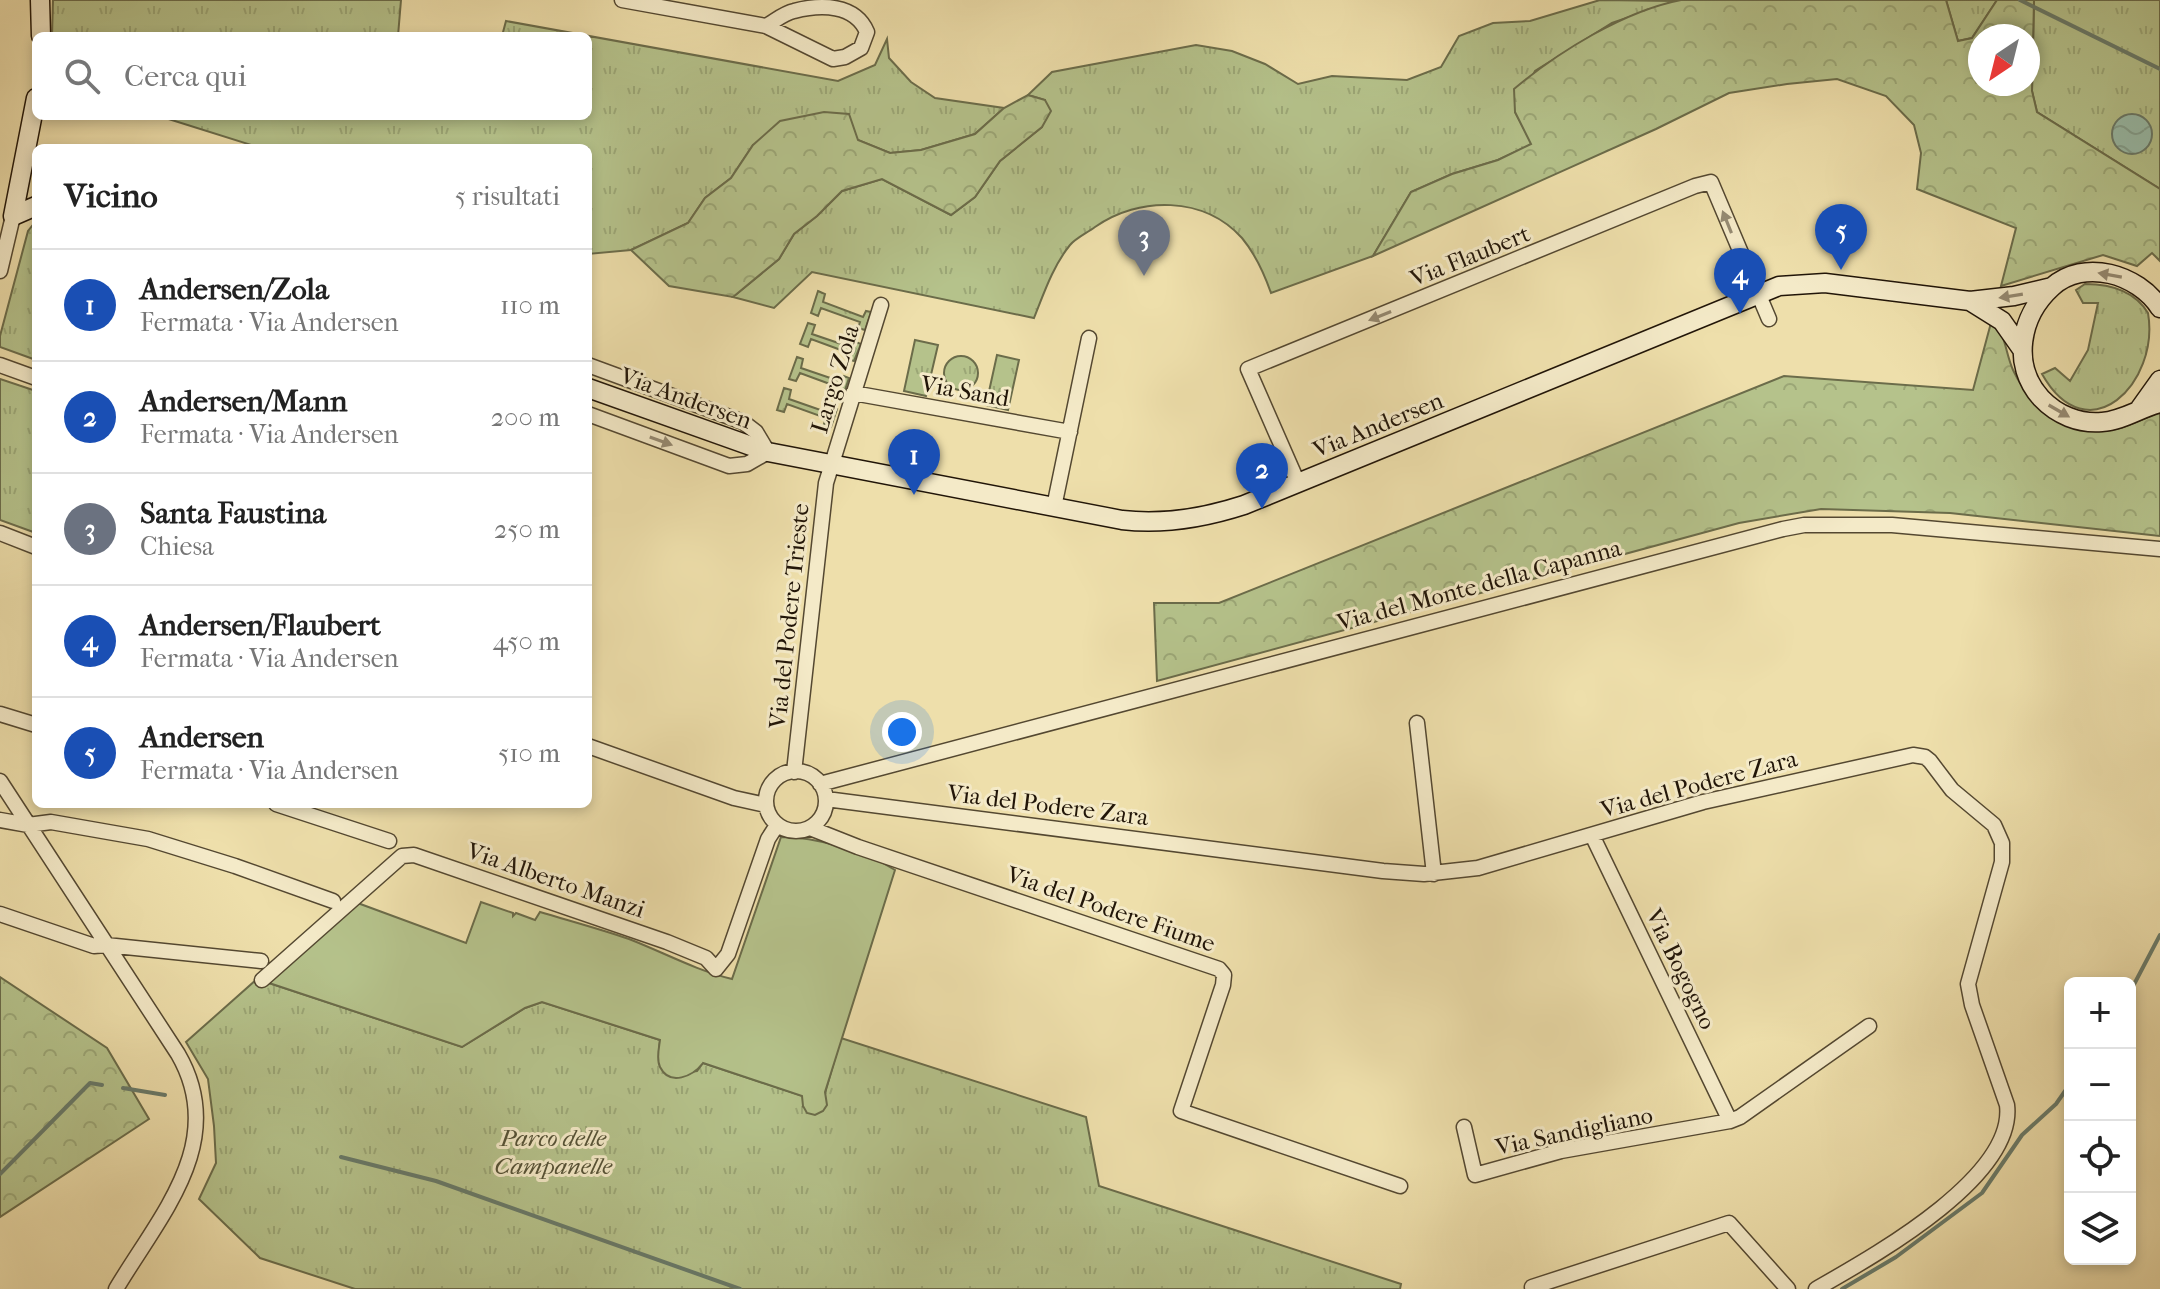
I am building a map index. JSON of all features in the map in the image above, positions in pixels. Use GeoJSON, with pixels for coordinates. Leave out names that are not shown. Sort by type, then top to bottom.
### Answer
{"type":"FeatureCollection","features":[{"type":"Feature","properties":{"kind":"street"},"geometry":{"type":"LineString","coordinates":[[40,0],[41,32]]}},
{"type":"Feature","properties":{"kind":"street"},"geometry":{"type":"LineString","coordinates":[[622,0],[766,26],[833,59],[845,57],[861,48],[867,32],[863,22],[842,8],[792,11],[766,26]]}},
{"type":"Feature","properties":{"kind":"street"},"geometry":{"type":"LineString","coordinates":[[35,120],[35,141]]}},
{"type":"Feature","properties":{"kind":"street"},"geometry":{"type":"LineString","coordinates":[[0,271],[32,151]]}},
{"type":"Feature","properties":{"kind":"street","name":"Via Flaubert"},"geometry":{"type":"LineString","coordinates":[[1298,483],[1248,369],[1711,182],[1756,294]]}},
{"type":"Feature","properties":{"kind":"street"},"geometry":{"type":"LineString","coordinates":[[13,216],[32,208]]}},
{"type":"Feature","properties":{"kind":"street","name":"Via Andersen"},"geometry":{"type":"LineString","coordinates":[[592,389],[768,452],[1133,521],[1171,521],[1230,509],[1298,483],[1783,285],[1815,283],[1970,301],[2014,296],[2052,287],[2077,275],[2108,273],[2141,287],[2160,308]]}},
{"type":"Feature","properties":{"kind":"street"},"geometry":{"type":"LineString","coordinates":[[2021,348],[2033,312],[2052,287]]}},
{"type":"Feature","properties":{"kind":"street"},"geometry":{"type":"LineString","coordinates":[[1756,294],[1769,319]]}},
{"type":"Feature","properties":{"kind":"street","name":"Via Andersen"},"geometry":{"type":"LineString","coordinates":[[1970,301],[2002,321],[2021,348],[2032,386],[2047,404],[2063,414],[2076,420],[2101,422],[2117,420],[2160,403]]}},
{"type":"Feature","properties":{"kind":"street","name":"Largo Zola"},"geometry":{"type":"LineString","coordinates":[[830,466],[881,305]]}},
{"type":"Feature","properties":{"kind":"street"},"geometry":{"type":"LineString","coordinates":[[1054,507],[1089,338]]}},
{"type":"Feature","properties":{"kind":"street"},"geometry":{"type":"LineString","coordinates":[[0,365],[32,377]]}},
{"type":"Feature","properties":{"kind":"street","name":"Via Andersen"},"geometry":{"type":"LineString","coordinates":[[592,366],[743,422],[756,432],[768,452]]}},
{"type":"Feature","properties":{"kind":"street"},"geometry":{"type":"LineString","coordinates":[[2138,410],[2160,380]]}},
{"type":"Feature","properties":{"kind":"street","name":"Via Sand"},"geometry":{"type":"LineString","coordinates":[[853,393],[1070,432]]}},
{"type":"Feature","properties":{"kind":"street","name":"Via Andersen"},"geometry":{"type":"LineString","coordinates":[[592,415],[729,466],[747,464],[768,452]]}},
{"type":"Feature","properties":{"kind":"street","name":"Via del Podere Trieste"},"geometry":{"type":"LineString","coordinates":[[794,772],[818,542],[830,466]]}},
{"type":"Feature","properties":{"kind":"street","name":"Via del Monte della Capanna"},"geometry":{"type":"LineString","coordinates":[[820,784],[1804,525],[1892,525],[2160,549]]}},
{"type":"Feature","properties":{"kind":"street"},"geometry":{"type":"LineString","coordinates":[[0,533],[32,545]]}},
{"type":"Feature","properties":{"kind":"street"},"geometry":{"type":"LineString","coordinates":[[0,714],[32,724]]}},
{"type":"Feature","properties":{"kind":"street"},"geometry":{"type":"LineString","coordinates":[[1417,723],[1434,874]]}},
{"type":"Feature","properties":{"kind":"street"},"geometry":{"type":"LineString","coordinates":[[592,747],[734,798],[766,805]]}},
{"type":"Feature","properties":{"kind":"street","name":"Via del Podere Zara"},"geometry":{"type":"LineString","coordinates":[[826,799],[1383,871],[1434,874],[1483,867],[1725,797],[1919,755],[1934,765],[1952,790],[1988,818],[1999,834],[2002,862],[1968,984],[1972,1005],[2007,1105],[2007,1120],[2000,1140],[1974,1178],[1956,1196],[1891,1245],[1816,1289]]}},
{"type":"Feature","properties":{"kind":"street"},"geometry":{"type":"LineString","coordinates":[[794,772],[809,775],[820,784],[826,799],[820,819],[810,828],[792,832],[777,825],[766,805],[773,782],[783,774],[794,772]]}},
{"type":"Feature","properties":{"kind":"street"},"geometry":{"type":"LineString","coordinates":[[0,781],[186,1068],[195,1097],[195,1146],[186,1170],[116,1289]]}},
{"type":"Feature","properties":{"kind":"street"},"geometry":{"type":"LineString","coordinates":[[288,808],[389,841]]}},
{"type":"Feature","properties":{"kind":"street"},"geometry":{"type":"LineString","coordinates":[[0,820],[28,825],[51,822],[148,839],[333,901]]}},
{"type":"Feature","properties":{"kind":"street","name":"Via Alberto Manzi"},"geometry":{"type":"LineString","coordinates":[[262,980],[402,856],[414,855],[667,942],[706,958],[716,969],[728,954],[768,839],[777,825]]}},
{"type":"Feature","properties":{"kind":"street","name":"Via del Podere Fiume"},"geometry":{"type":"LineString","coordinates":[[810,828],[834,839],[1219,969],[1224,975],[1223,985],[1181,1111],[1400,1186]]}},
{"type":"Feature","properties":{"kind":"street","name":"Via Bogogno"},"geometry":{"type":"LineString","coordinates":[[1592,835],[1730,1121]]}},
{"type":"Feature","properties":{"kind":"street"},"geometry":{"type":"LineString","coordinates":[[0,914],[94,946],[261,961]]}},
{"type":"Feature","properties":{"kind":"street"},"geometry":{"type":"LineString","coordinates":[[1730,1121],[1869,1026]]}},
{"type":"Feature","properties":{"kind":"street","name":"Via Sandigliano"},"geometry":{"type":"LineString","coordinates":[[1464,1127],[1475,1175],[1561,1151],[1730,1121]]}},
{"type":"Feature","properties":{"kind":"street"},"geometry":{"type":"LineString","coordinates":[[1532,1287],[1729,1223],[1788,1289]]}},
{"type":"Feature","properties":{"kind":"green space"},"geometry":{"type":"Polygon","coordinates":[[[53,0],[401,0],[398,32],[52,32],[53,0]]]}},
{"type":"Feature","properties":{"kind":"green space"},"geometry":{"type":"Polygon","coordinates":[[[1600,0],[1676,1],[1612,23],[1535,71],[1515,112],[1532,144],[1411,192],[1373,256],[1271,293],[1251,251],[1227,224],[1209,214],[1171,205],[1131,210],[1112,217],[1075,240],[1054,271],[1034,318],[812,272],[774,308],[733,297],[779,259],[794,234],[842,191],[882,179],[951,215],[975,197],[1000,161],[1042,127],[1045,100],[1028,95],[1052,72],[1196,45],[1232,51],[1265,64],[1298,84],[1332,76],[1407,80],[1441,67],[1459,36],[1493,23],[1530,21],[1600,0]]]}},
{"type":"Feature","properties":{"kind":"green space"},"geometry":{"type":"Polygon","coordinates":[[[1681,0],[1946,0],[1958,41],[1968,39],[1968,96],[2033,96],[2037,112],[2160,189],[2160,261],[2152,253],[2137,266],[2103,255],[2001,286],[2016,228],[1917,189],[1921,153],[1914,125],[1886,96],[1837,79],[1729,93],[1373,256],[1411,192],[1452,174],[1498,160],[1531,144],[1515,112],[1514,89],[1571,47],[1637,13],[1681,0]]]}},
{"type":"Feature","properties":{"kind":"green space"},"geometry":{"type":"Polygon","coordinates":[[[1946,0],[1997,0],[1981,24],[1968,24],[1968,39],[1958,41],[1946,0]]]}},
{"type":"Feature","properties":{"kind":"green space"},"geometry":{"type":"Polygon","coordinates":[[[1997,0],[2034,0],[2033,24],[1981,24],[1997,0]]]}},
{"type":"Feature","properties":{"kind":"green space"},"geometry":{"type":"Polygon","coordinates":[[[2034,0],[2160,0],[2160,189],[2037,112],[2033,96],[2040,96],[2040,24],[2033,24],[2034,0]]]}},
{"type":"Feature","properties":{"kind":"green space"},"geometry":{"type":"Polygon","coordinates":[[[506,21],[567,32],[503,32],[506,21]]]}},
{"type":"Feature","properties":{"kind":"green space"},"geometry":{"type":"Polygon","coordinates":[[[592,37],[838,81],[875,65],[887,39],[889,58],[911,82],[935,98],[1004,108],[975,134],[921,150],[890,153],[858,140],[753,145],[731,178],[705,198],[688,223],[631,250],[592,254],[592,144],[248,144],[172,120],[592,120],[592,37]]]}},
{"type":"Feature","properties":{"kind":"green space"},"geometry":{"type":"Polygon","coordinates":[[[1028,95],[1045,100],[1051,111],[1042,127],[1000,161],[975,197],[951,215],[882,179],[842,191],[794,234],[779,259],[733,297],[669,286],[631,250],[688,223],[705,198],[731,178],[753,145],[780,121],[824,112],[849,114],[858,140],[890,153],[921,150],[975,134],[1004,108],[1028,95]]]}},
{"type":"Feature","properties":{"kind":"green space"},"geometry":{"type":"Polygon","coordinates":[[[32,226],[32,359],[0,347],[0,336],[28,231],[32,226]]]}},
{"type":"Feature","properties":{"kind":"green space"},"geometry":{"type":"Polygon","coordinates":[[[2085,284],[2121,290],[2136,299],[2148,313],[2149,339],[2143,363],[2132,384],[2117,400],[2099,409],[2080,408],[2060,398],[2042,374],[2055,368],[2070,381],[2088,350],[2098,303],[2083,303],[2076,290],[2085,284]]]}},
{"type":"Feature","properties":{"kind":"green space"},"geometry":{"type":"Polygon","coordinates":[[[818,291],[825,294],[823,302],[863,317],[866,311],[871,312],[865,330],[858,328],[860,322],[821,308],[818,316],[811,313],[818,291]]]}},
{"type":"Feature","properties":{"kind":"green space"},"geometry":{"type":"Polygon","coordinates":[[[1992,319],[2000,331],[2020,382],[2038,404],[2061,421],[2087,430],[2108,430],[2160,412],[2160,536],[1950,513],[1821,509],[1739,523],[1157,681],[1154,603],[1219,603],[1784,376],[1973,390],[1992,319]]]}},
{"type":"Feature","properties":{"kind":"green space"},"geometry":{"type":"Polygon","coordinates":[[[808,323],[815,325],[812,334],[853,348],[856,342],[861,344],[854,361],[848,359],[849,353],[811,339],[808,347],[800,344],[808,323]]]}},
{"type":"Feature","properties":{"kind":"green space"},"geometry":{"type":"Polygon","coordinates":[[[915,340],[938,345],[926,396],[904,391],[915,340]]]}},
{"type":"Feature","properties":{"kind":"green space"},"geometry":{"type":"Polygon","coordinates":[[[997,355],[1019,360],[1008,410],[986,405],[997,355]]]}},
{"type":"Feature","properties":{"kind":"green space"},"geometry":{"type":"Polygon","coordinates":[[[961,356],[973,361],[978,373],[973,385],[961,390],[949,385],[944,373],[949,361],[961,356]]]}},
{"type":"Feature","properties":{"kind":"green space"},"geometry":{"type":"Polygon","coordinates":[[[797,357],[803,359],[801,368],[842,382],[844,376],[849,378],[843,396],[837,393],[838,387],[800,373],[796,381],[789,379],[797,357]]]}},
{"type":"Feature","properties":{"kind":"green space"},"geometry":{"type":"Polygon","coordinates":[[[0,379],[32,390],[32,532],[0,520],[0,379]]]}},
{"type":"Feature","properties":{"kind":"green space"},"geometry":{"type":"Polygon","coordinates":[[[784,388],[791,390],[789,399],[829,413],[832,407],[837,409],[831,427],[824,424],[826,418],[787,404],[784,412],[777,410],[784,388]]]}},
{"type":"Feature","properties":{"kind":"green space"},"geometry":{"type":"Polygon","coordinates":[[[781,837],[840,846],[895,870],[825,1092],[827,1105],[815,1115],[807,1113],[802,1096],[703,1063],[688,1075],[670,1077],[659,1064],[660,1040],[542,1002],[525,1008],[462,1047],[257,979],[344,898],[466,943],[481,902],[513,913],[513,916],[516,913],[535,920],[540,912],[629,939],[732,979],[781,837]]]}},
{"type":"Feature","properties":{"kind":"green space"},"geometry":{"type":"Polygon","coordinates":[[[0,977],[107,1048],[149,1119],[0,1217],[0,977]]]}},
{"type":"Feature","properties":{"kind":"green space","name":"Parco delle Campanelle"},"geometry":{"type":"Polygon","coordinates":[[[257,979],[462,1047],[525,1008],[542,1002],[660,1040],[659,1059],[668,1075],[697,1071],[703,1063],[803,1096],[803,1106],[825,1093],[841,1038],[1086,1117],[1099,1186],[1401,1284],[1400,1289],[355,1289],[260,1258],[199,1199],[216,1163],[214,1126],[208,1079],[186,1042],[257,979]]]}},
{"type":"Feature","properties":{"kind":"water"},"geometry":{"type":"Polygon","coordinates":[[[2132,114],[2146,120],[2152,134],[2146,148],[2132,154],[2118,148],[2112,134],[2118,120],[2132,114]]]}},
{"type":"Feature","properties":{"kind":"waterway"},"geometry":{"type":"LineString","coordinates":[[2020,0],[2160,69]]}},
{"type":"Feature","properties":{"kind":"waterway"},"geometry":{"type":"LineString","coordinates":[[2136,981],[2160,935]]}},
{"type":"Feature","properties":{"kind":"waterway"},"geometry":{"type":"LineString","coordinates":[[0,1174],[90,1083],[102,1085]]}},
{"type":"Feature","properties":{"kind":"waterway"},"geometry":{"type":"LineString","coordinates":[[123,1088],[165,1095]]}},
{"type":"Feature","properties":{"kind":"waterway"},"geometry":{"type":"LineString","coordinates":[[1842,1289],[1896,1257],[1982,1193],[2022,1135],[2064,1093]]}},
{"type":"Feature","properties":{"kind":"waterway"},"geometry":{"type":"LineString","coordinates":[[341,1157],[436,1181],[740,1289]]}},
{"type":"Feature","properties":{"kind":"place","name":"Andersen"},"geometry":{"type":"Point","coordinates":[1841,270]}},
{"type":"Feature","properties":{"kind":"place","name":"Santa Faustina"},"geometry":{"type":"Point","coordinates":[1144,276]}},
{"type":"Feature","properties":{"kind":"place","name":"Andersen/Flaubert"},"geometry":{"type":"Point","coordinates":[1740,314]}},
{"type":"Feature","properties":{"kind":"place","name":"Andersen/Zola"},"geometry":{"type":"Point","coordinates":[914,495]}},
{"type":"Feature","properties":{"kind":"place","name":"Andersen/Mann"},"geometry":{"type":"Point","coordinates":[1262,509]}}]}
